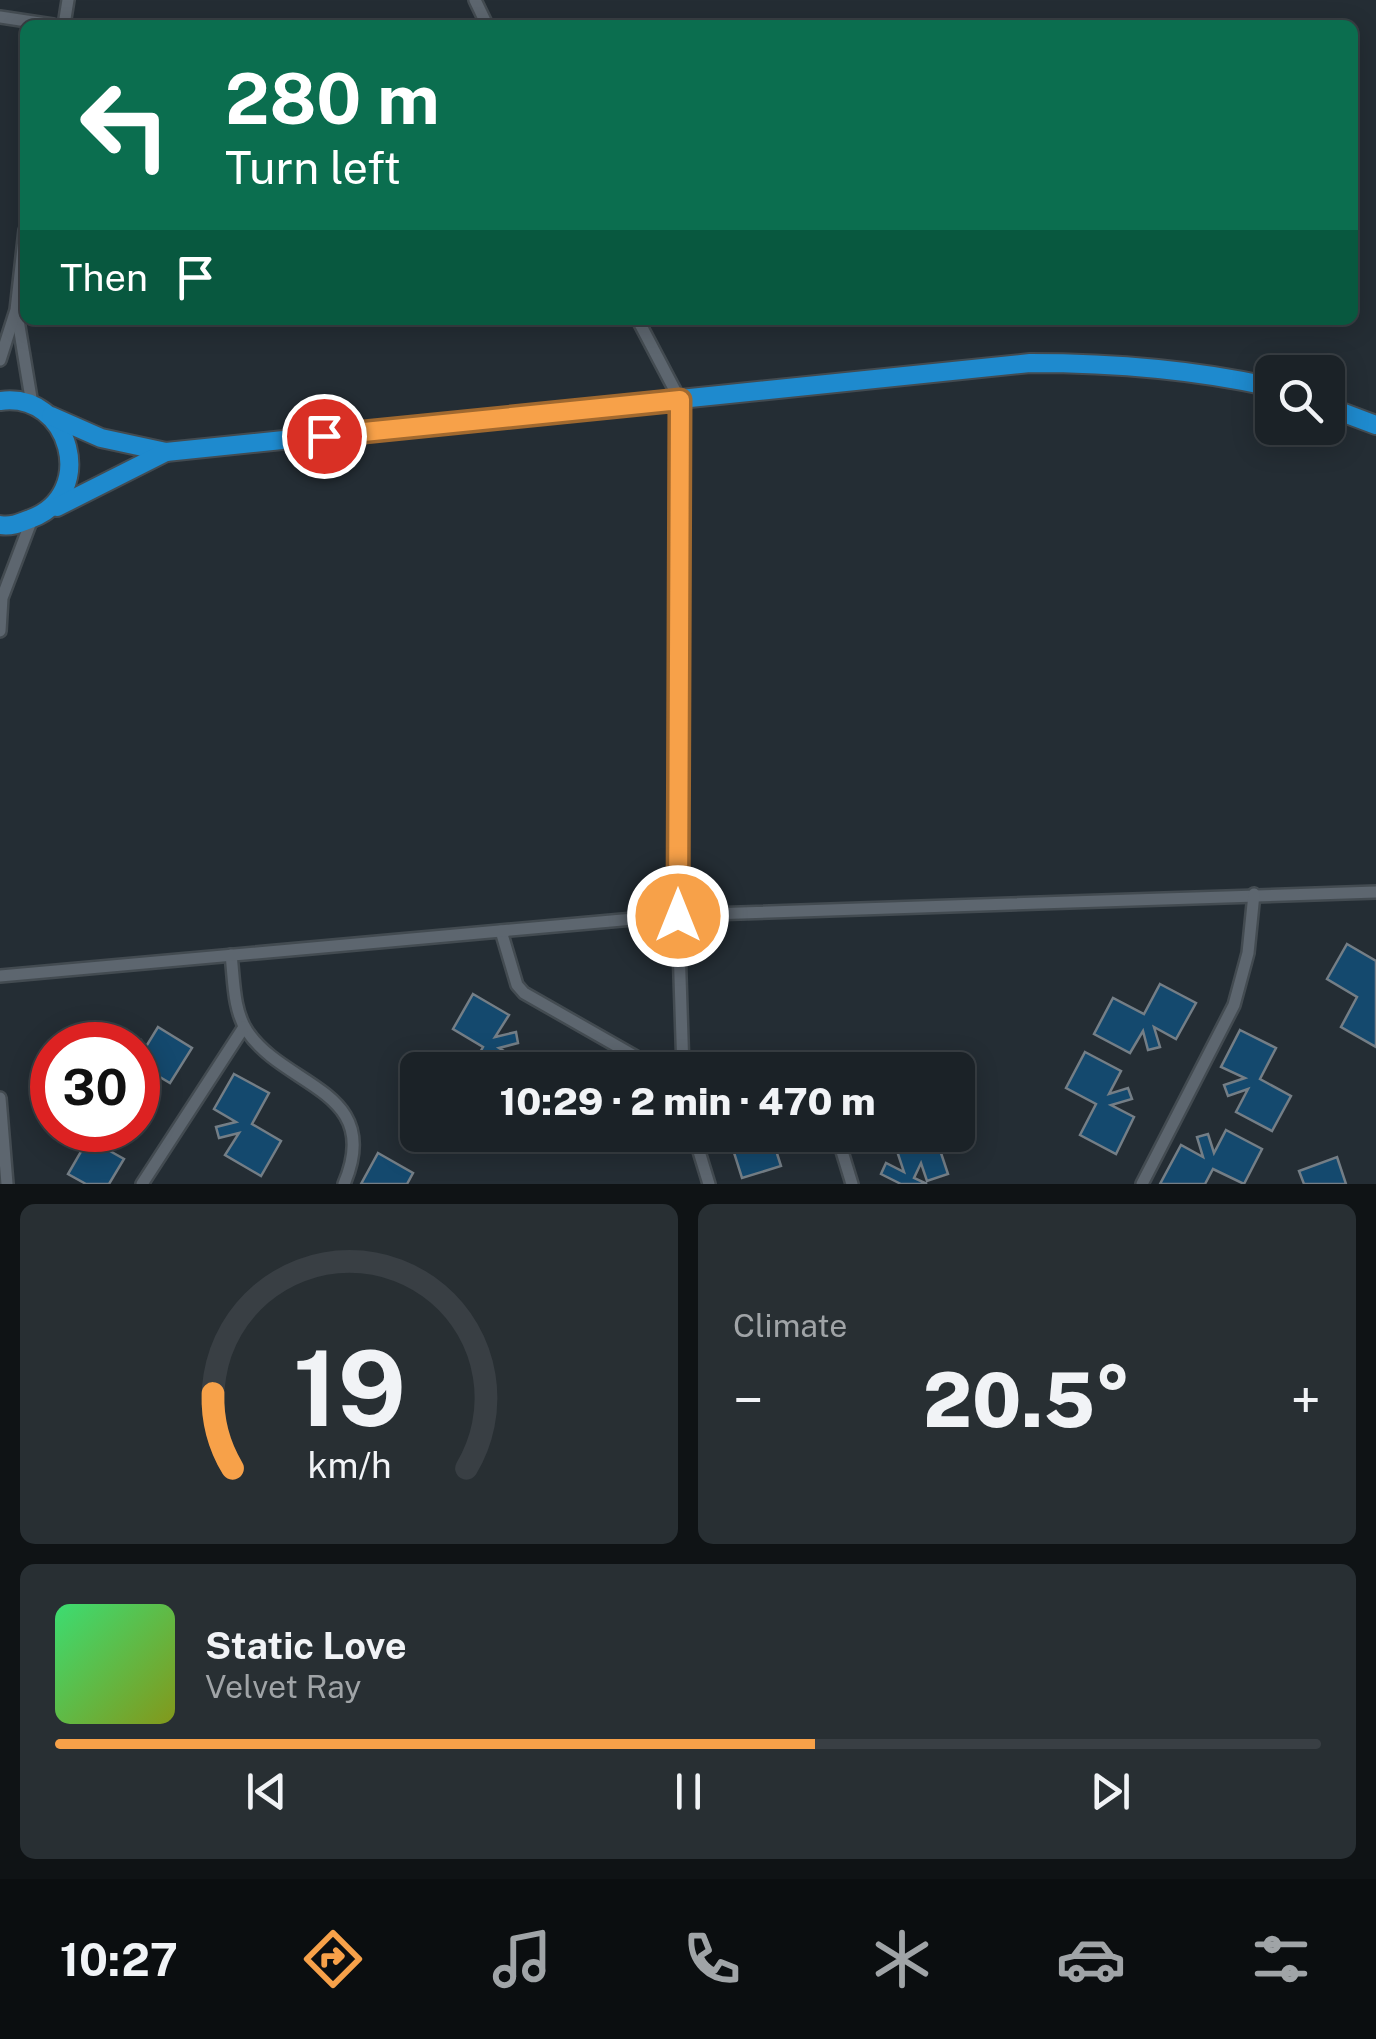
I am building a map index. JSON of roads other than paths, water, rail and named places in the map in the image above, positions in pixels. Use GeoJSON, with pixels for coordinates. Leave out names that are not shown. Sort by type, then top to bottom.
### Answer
{"type":"FeatureCollection","features":[{"type":"Feature","properties":{"kind":"highway"},"geometry":{"type":"LineString","coordinates":[[0,401],[32,404],[102,438],[166,452],[1030,364],[1098,363],[1174,369],[1255,384]]}},
{"type":"Feature","properties":{"kind":"highway"},"geometry":{"type":"LineString","coordinates":[[1345,413],[1376,425]]}},
{"type":"Feature","properties":{"kind":"highway"},"geometry":{"type":"LineString","coordinates":[[40,516],[66,487],[71,456],[64,434],[51,416]]}},
{"type":"Feature","properties":{"kind":"highway"},"geometry":{"type":"LineString","coordinates":[[0,525],[40,516],[166,452]]}},
{"type":"Feature","properties":{"kind":"street"},"geometry":{"type":"LineString","coordinates":[[0,360],[16,310],[20,274]]}},
{"type":"Feature","properties":{"kind":"street"},"geometry":{"type":"LineString","coordinates":[[16,310],[32,404]]}},
{"type":"Feature","properties":{"kind":"street"},"geometry":{"type":"LineString","coordinates":[[641,325],[680,400],[678,916],[682,1052]]}},
{"type":"Feature","properties":{"kind":"street"},"geometry":{"type":"LineString","coordinates":[[0,631],[1,595],[40,516]]}},
{"type":"Feature","properties":{"kind":"street"},"geometry":{"type":"LineString","coordinates":[[0,976],[678,916],[1376,892]]}},
{"type":"Feature","properties":{"kind":"street"},"geometry":{"type":"LineString","coordinates":[[1142,1184],[1234,1005],[1248,954],[1254,894]]}},
{"type":"Feature","properties":{"kind":"street"},"geometry":{"type":"LineString","coordinates":[[502,931],[516,985],[524,993],[628,1052]]}},
{"type":"Feature","properties":{"kind":"street"},"geometry":{"type":"LineString","coordinates":[[231,955],[244,1027],[262,1051],[324,1090],[344,1111],[354,1137],[344,1184]]}},
{"type":"Feature","properties":{"kind":"street"},"geometry":{"type":"LineString","coordinates":[[142,1184],[244,1027]]}},
{"type":"Feature","properties":{"kind":"street"},"geometry":{"type":"LineString","coordinates":[[0,1098],[7,1184]]}},
{"type":"Feature","properties":{"kind":"street"},"geometry":{"type":"LineString","coordinates":[[699,1152],[709,1184]]}},
{"type":"Feature","properties":{"kind":"street"},"geometry":{"type":"LineString","coordinates":[[842,1152],[852,1184]]}}]}
